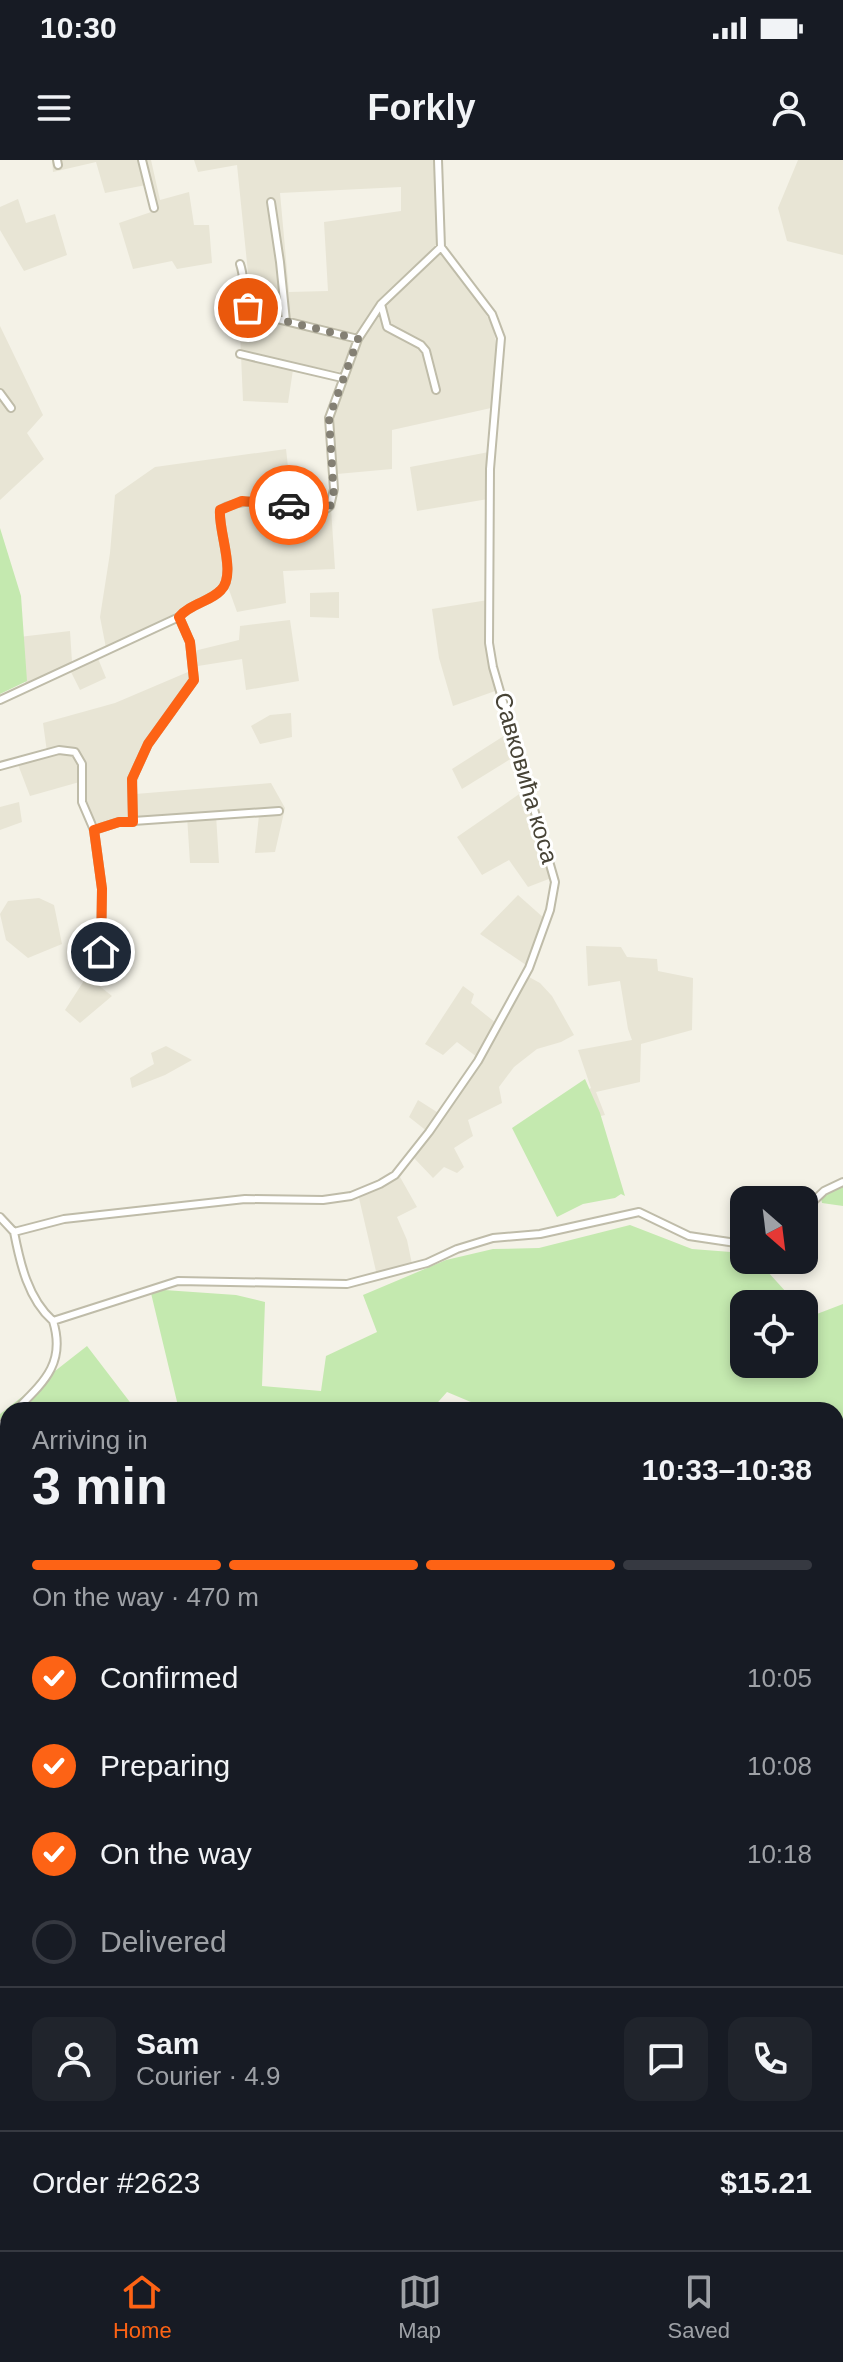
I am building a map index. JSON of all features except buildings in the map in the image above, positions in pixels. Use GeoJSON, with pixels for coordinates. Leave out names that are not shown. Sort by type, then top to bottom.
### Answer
{"type":"FeatureCollection","features":[{"type":"Feature","properties":{"kind":"street"},"geometry":{"type":"LineString","coordinates":[[142,160],[154,208]]}},
{"type":"Feature","properties":{"kind":"street"},"geometry":{"type":"LineString","coordinates":[[0,700],[179,617],[195,603],[219,593],[226,585],[228,572],[219,526],[220,510],[242,501],[275,503],[322,512],[330,506],[334,489],[329,418],[358,339],[381,304],[441,247],[438,160]]}},
{"type":"Feature","properties":{"kind":"street"},"geometry":{"type":"LineString","coordinates":[[271,202],[286,321]]}},
{"type":"Feature","properties":{"kind":"street","name":"Савковића коса"},"geometry":{"type":"LineString","coordinates":[[14,1232],[64,1219],[245,1199],[323,1200],[351,1196],[380,1184],[395,1175],[438,1121],[478,1061],[529,968],[550,910],[555,882],[493,667],[489,643],[490,469],[501,338],[492,314],[441,247]]}},
{"type":"Feature","properties":{"kind":"street"},"geometry":{"type":"LineString","coordinates":[[240,264],[245,279],[245,302],[250,311],[358,339]]}},
{"type":"Feature","properties":{"kind":"street"},"geometry":{"type":"LineString","coordinates":[[381,304],[387,327],[421,345],[426,351],[436,390]]}},
{"type":"Feature","properties":{"kind":"street"},"geometry":{"type":"LineString","coordinates":[[240,354],[342,378]]}},
{"type":"Feature","properties":{"kind":"street"},"geometry":{"type":"LineString","coordinates":[[0,393],[11,408]]}},
{"type":"Feature","properties":{"kind":"street"},"geometry":{"type":"LineString","coordinates":[[133,822],[132,779],[148,744],[194,680],[190,642],[179,617]]}},
{"type":"Feature","properties":{"kind":"street"},"geometry":{"type":"LineString","coordinates":[[0,766],[59,750],[75,752],[82,764],[82,802],[94,830],[102,889],[101,952]]}},
{"type":"Feature","properties":{"kind":"street"},"geometry":{"type":"LineString","coordinates":[[94,830],[119,822],[279,811]]}},
{"type":"Feature","properties":{"kind":"street"},"geometry":{"type":"LineString","coordinates":[[818,1197],[843,1182]]}},
{"type":"Feature","properties":{"kind":"street"},"geometry":{"type":"LineString","coordinates":[[53,1321],[178,1281],[347,1284],[427,1263],[457,1249],[493,1238],[540,1234],[639,1212],[689,1236],[730,1242]]}},
{"type":"Feature","properties":{"kind":"street"},"geometry":{"type":"LineString","coordinates":[[0,1217],[14,1232],[18,1253],[39,1309],[53,1321],[58,1344],[52,1370],[23,1402]]}},
{"type":"Feature","properties":{"kind":"shaded area"},"geometry":{"type":"Polygon","coordinates":[[[52,160],[151,160],[160,200],[189,192],[194,225],[209,225],[212,263],[177,269],[172,261],[133,269],[119,223],[154,211],[146,185],[105,193],[96,162],[53,172],[52,160]]]}},
{"type":"Feature","properties":{"kind":"shaded area"},"geometry":{"type":"Polygon","coordinates":[[[194,160],[438,160],[436,245],[356,334],[340,372],[294,363],[288,403],[243,401],[239,310],[252,312],[237,165],[198,172],[194,160]],[[401,187],[280,193],[289,292],[328,291],[324,222],[401,211],[401,187]]]}},
{"type":"Feature","properties":{"kind":"shaded area"},"geometry":{"type":"Polygon","coordinates":[[[798,160],[843,160],[843,255],[787,241],[778,208],[798,160]]]}},
{"type":"Feature","properties":{"kind":"shaded area"},"geometry":{"type":"Polygon","coordinates":[[[18,199],[26,223],[55,214],[67,255],[24,271],[0,230],[0,207],[18,199]]]}},
{"type":"Feature","properties":{"kind":"shaded area"},"geometry":{"type":"Polygon","coordinates":[[[441,248],[471,287],[493,327],[499,361],[491,408],[392,430],[392,469],[337,474],[330,422],[358,338],[379,310],[441,248]]]}},
{"type":"Feature","properties":{"kind":"shaded area"},"geometry":{"type":"Polygon","coordinates":[[[0,326],[43,415],[27,433],[44,459],[0,500],[0,326]]]}},
{"type":"Feature","properties":{"kind":"shaded area"},"geometry":{"type":"Polygon","coordinates":[[[286,449],[292,503],[317,510],[331,508],[335,569],[283,571],[286,603],[237,612],[228,587],[106,648],[100,617],[115,495],[155,467],[286,449]]]}},
{"type":"Feature","properties":{"kind":"shaded area"},"geometry":{"type":"Polygon","coordinates":[[[489,452],[486,474],[488,499],[417,511],[410,467],[489,452]]]}},
{"type":"Feature","properties":{"kind":"shaded area"},"geometry":{"type":"Polygon","coordinates":[[[339,592],[339,618],[310,617],[310,593],[339,592]]]}},
{"type":"Feature","properties":{"kind":"shaded area"},"geometry":{"type":"Polygon","coordinates":[[[488,600],[487,634],[498,690],[453,706],[439,658],[432,609],[488,600]]]}},
{"type":"Feature","properties":{"kind":"shaded area"},"geometry":{"type":"Polygon","coordinates":[[[290,620],[299,681],[246,690],[242,659],[198,666],[194,651],[239,640],[240,626],[290,620]]]}},
{"type":"Feature","properties":{"kind":"shaded area"},"geometry":{"type":"Polygon","coordinates":[[[70,631],[72,662],[26,687],[19,637],[70,631]]]}},
{"type":"Feature","properties":{"kind":"shaded area"},"geometry":{"type":"Polygon","coordinates":[[[97,656],[106,678],[80,690],[69,668],[97,656]]]}},
{"type":"Feature","properties":{"kind":"shaded area"},"geometry":{"type":"Polygon","coordinates":[[[195,669],[194,678],[172,707],[153,743],[140,772],[135,794],[271,783],[285,808],[275,852],[255,853],[259,815],[216,815],[219,863],[190,863],[187,816],[109,826],[95,822],[84,801],[83,781],[30,796],[17,762],[47,752],[43,723],[115,703],[195,669]]]}},
{"type":"Feature","properties":{"kind":"shaded area"},"geometry":{"type":"Polygon","coordinates":[[[291,713],[292,737],[260,744],[251,726],[270,715],[291,713]]]}},
{"type":"Feature","properties":{"kind":"shaded area"},"geometry":{"type":"Polygon","coordinates":[[[510,732],[517,755],[462,789],[452,769],[510,732]]]}},
{"type":"Feature","properties":{"kind":"shaded area"},"geometry":{"type":"Polygon","coordinates":[[[528,788],[554,877],[528,887],[509,860],[482,875],[457,837],[528,788]]]}},
{"type":"Feature","properties":{"kind":"shaded area"},"geometry":{"type":"Polygon","coordinates":[[[19,802],[22,822],[0,830],[0,807],[19,802]]]}},
{"type":"Feature","properties":{"kind":"shaded area"},"geometry":{"type":"Polygon","coordinates":[[[518,895],[545,919],[526,965],[480,934],[518,895]]]}},
{"type":"Feature","properties":{"kind":"shaded area"},"geometry":{"type":"Polygon","coordinates":[[[39,898],[54,905],[62,944],[28,958],[6,940],[0,914],[8,901],[39,898]]]}},
{"type":"Feature","properties":{"kind":"shaded area"},"geometry":{"type":"Polygon","coordinates":[[[586,946],[621,947],[627,957],[657,959],[658,971],[693,978],[692,1030],[641,1044],[640,1082],[596,1092],[605,1115],[601,1116],[558,1108],[591,1088],[578,1050],[632,1040],[620,981],[588,986],[586,946]]]}},
{"type":"Feature","properties":{"kind":"shaded area"},"geometry":{"type":"Polygon","coordinates":[[[87,976],[112,996],[80,1023],[65,1010],[87,976]]]}},
{"type":"Feature","properties":{"kind":"shaded area"},"geometry":{"type":"Polygon","coordinates":[[[529,977],[552,996],[574,1035],[537,1049],[514,1067],[499,1087],[502,1103],[468,1120],[473,1136],[454,1148],[464,1167],[457,1173],[444,1167],[433,1178],[414,1158],[400,1177],[417,1207],[397,1217],[407,1240],[412,1264],[378,1280],[359,1198],[393,1178],[428,1132],[409,1117],[418,1100],[440,1114],[477,1057],[457,1042],[443,1055],[425,1044],[463,986],[474,994],[471,1003],[501,1027],[529,977]]]}},
{"type":"Feature","properties":{"kind":"shaded area"},"geometry":{"type":"Polygon","coordinates":[[[166,1046],[192,1060],[132,1088],[130,1078],[154,1064],[151,1053],[166,1046]]]}},
{"type":"Feature","properties":{"kind":"green space"},"geometry":{"type":"Polygon","coordinates":[[[0,528],[21,596],[27,681],[0,694],[0,528]]]}},
{"type":"Feature","properties":{"kind":"green space"},"geometry":{"type":"Polygon","coordinates":[[[585,1079],[600,1113],[625,1196],[621,1194],[583,1204],[557,1217],[512,1128],[585,1079]]]}},
{"type":"Feature","properties":{"kind":"green space"},"geometry":{"type":"Polygon","coordinates":[[[833,1186],[843,1186],[843,1206],[822,1203],[821,1198],[833,1186]]]}},
{"type":"Feature","properties":{"kind":"green space"},"geometry":{"type":"Polygon","coordinates":[[[630,1225],[692,1249],[730,1252],[730,1274],[770,1274],[784,1290],[730,1290],[730,1378],[818,1378],[818,1314],[843,1304],[843,1402],[471,1402],[447,1392],[438,1402],[177,1402],[150,1289],[236,1295],[265,1302],[262,1386],[321,1391],[326,1356],[377,1332],[363,1295],[446,1260],[493,1249],[539,1248],[630,1225]]]}},
{"type":"Feature","properties":{"kind":"green space"},"geometry":{"type":"Polygon","coordinates":[[[87,1346],[130,1402],[15,1402],[87,1346]]]}},
{"type":"Feature","properties":{"kind":"way so far"},"geometry":{"type":"LineString","coordinates":[[248,308],[253,313],[358,339],[329,418],[334,498],[322,512],[289,505]]}},
{"type":"Feature","properties":{"kind":"route"},"geometry":{"type":"LineString","coordinates":[[101,952],[102,889],[94,830],[119,822],[133,822],[132,779],[148,744],[194,680],[190,642],[179,617],[195,603],[219,593],[226,585],[228,572],[219,526],[220,510],[242,501],[289,505]]}}]}
